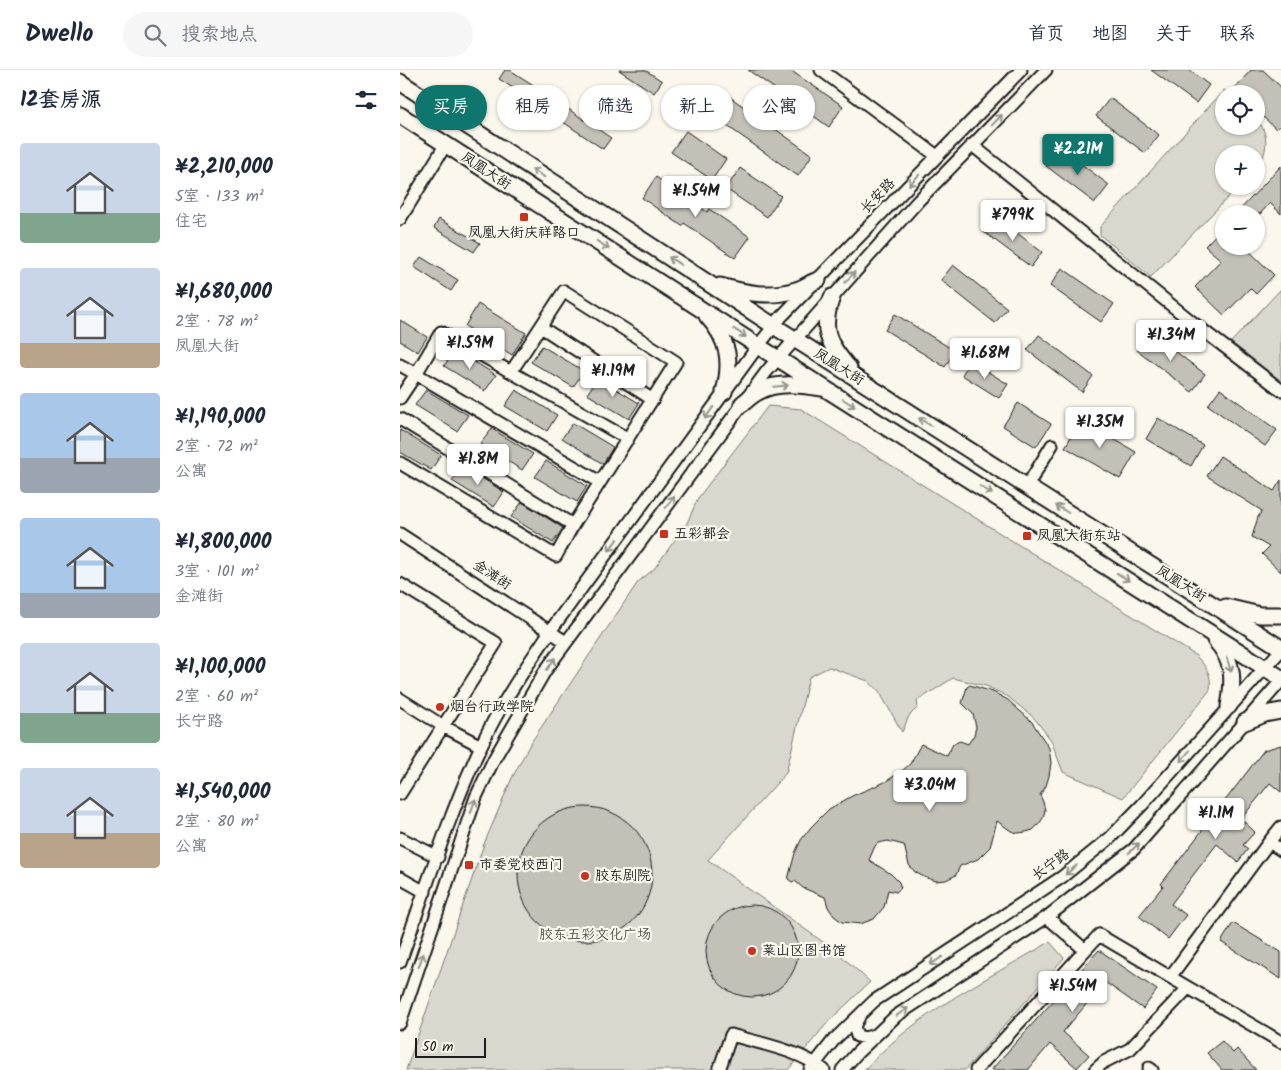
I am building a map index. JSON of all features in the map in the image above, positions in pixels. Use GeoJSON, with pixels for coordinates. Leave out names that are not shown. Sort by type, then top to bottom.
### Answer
{"type":"FeatureCollection","features":[{"type":"Feature","properties":{"kind":"main road","name":"凤凰大街"},"geometry":{"type":"LineString","coordinates":[[400,82],[415,92]]}},
{"type":"Feature","properties":{"kind":"main road"},"geometry":{"type":"LineString","coordinates":[[400,88],[415,95]]}},
{"type":"Feature","properties":{"kind":"main road","name":"凤凰大街"},"geometry":{"type":"LineString","coordinates":[[403,116],[758,346],[1265,668],[1281,680]]}},
{"type":"Feature","properties":{"kind":"main road","name":"凤凰大街"},"geometry":{"type":"LineString","coordinates":[[473,130],[774,326],[1212,603],[1281,649]]}},
{"type":"Feature","properties":{"kind":"main road"},"geometry":{"type":"LineString","coordinates":[[706,282],[741,292],[766,295],[796,290],[818,280]]}},
{"type":"Feature","properties":{"kind":"main road"},"geometry":{"type":"LineString","coordinates":[[832,297],[828,309],[828,336],[834,350],[858,379]]}},
{"type":"Feature","properties":{"kind":"main road"},"geometry":{"type":"LineString","coordinates":[[697,306],[712,322],[723,339],[729,360],[724,392]]}},
{"type":"Feature","properties":{"kind":"main road"},"geometry":{"type":"LineString","coordinates":[[742,404],[758,392],[769,387],[783,385],[826,388]]}},
{"type":"Feature","properties":{"kind":"main road"},"geometry":{"type":"LineString","coordinates":[[1212,603],[1260,614],[1281,615]]}},
{"type":"Feature","properties":{"kind":"main road"},"geometry":{"type":"LineString","coordinates":[[1207,631],[1228,658],[1232,670],[1233,683],[1229,706]]}},
{"type":"Feature","properties":{"kind":"main road"},"geometry":{"type":"LineString","coordinates":[[1245,722],[1265,714],[1281,711]]}},
{"type":"Feature","properties":{"kind":"street"},"geometry":{"type":"LineString","coordinates":[[821,70],[937,156]]}},
{"type":"Feature","properties":{"kind":"street","name":"长安路"},"geometry":{"type":"LineString","coordinates":[[400,962],[452,816],[481,746],[530,661],[551,630],[774,326],[1021,70]]}},
{"type":"Feature","properties":{"kind":"street"},"geometry":{"type":"LineString","coordinates":[[400,1023],[476,797],[485,776],[511,729],[546,671],[742,404],[778,358],[918,201],[1046,70]]}},
{"type":"Feature","properties":{"kind":"street"},"geometry":{"type":"LineString","coordinates":[[400,219],[446,144]]}},
{"type":"Feature","properties":{"kind":"street"},"geometry":{"type":"LineString","coordinates":[[972,145],[1196,325],[1281,390]]}},
{"type":"Feature","properties":{"kind":"street"},"geometry":{"type":"LineString","coordinates":[[400,463],[556,556],[573,525],[676,362],[564,291],[510,372]]}},
{"type":"Feature","properties":{"kind":"street"},"geometry":{"type":"LineString","coordinates":[[541,327],[653,400]]}},
{"type":"Feature","properties":{"kind":"street"},"geometry":{"type":"LineString","coordinates":[[400,398],[441,332],[628,439]]}},
{"type":"Feature","properties":{"kind":"street"},"geometry":{"type":"LineString","coordinates":[[400,364],[600,482]]}},
{"type":"Feature","properties":{"kind":"street"},"geometry":{"type":"LineString","coordinates":[[400,419],[573,525]]}},
{"type":"Feature","properties":{"kind":"street"},"geometry":{"type":"LineString","coordinates":[[1027,486],[1052,445]]}},
{"type":"Feature","properties":{"kind":"street","name":"金滩街"},"geometry":{"type":"LineString","coordinates":[[400,534],[551,630],[566,642]]}},
{"type":"Feature","properties":{"kind":"street"},"geometry":{"type":"LineString","coordinates":[[400,584],[496,643],[400,794]]}},
{"type":"Feature","properties":{"kind":"street","name":"长宁路"},"geometry":{"type":"LineString","coordinates":[[817,1068],[833,1041],[874,1001],[1062,878],[1110,838],[1142,805],[1281,649]]}},
{"type":"Feature","properties":{"kind":"street"},"geometry":{"type":"LineString","coordinates":[[842,1070],[896,1016],[1047,917],[1134,849],[1281,680]]}},
{"type":"Feature","properties":{"kind":"street"},"geometry":{"type":"LineString","coordinates":[[400,699],[443,726],[481,746]]}},
{"type":"Feature","properties":{"kind":"street"},"geometry":{"type":"LineString","coordinates":[[1205,733],[1218,724],[1227,726],[1230,732],[1223,746]]}},
{"type":"Feature","properties":{"kind":"street"},"geometry":{"type":"LineString","coordinates":[[1170,977],[1268,842],[1281,827]]}},
{"type":"Feature","properties":{"kind":"street"},"geometry":{"type":"LineString","coordinates":[[400,838],[438,857]]}},
{"type":"Feature","properties":{"kind":"street"},"geometry":{"type":"LineString","coordinates":[[1268,842],[1281,850]]}},
{"type":"Feature","properties":{"kind":"street"},"geometry":{"type":"LineString","coordinates":[[400,878],[425,892]]}},
{"type":"Feature","properties":{"kind":"street"},"geometry":{"type":"LineString","coordinates":[[1047,917],[1085,950]]}},
{"type":"Feature","properties":{"kind":"street"},"geometry":{"type":"LineString","coordinates":[[976,1070],[1099,935],[1281,1042]]}},
{"type":"Feature","properties":{"kind":"street"},"geometry":{"type":"LineString","coordinates":[[1095,1070],[1104,1062],[1130,1049],[1188,988]]}},
{"type":"Feature","properties":{"kind":"street"},"geometry":{"type":"LineString","coordinates":[[860,1015],[854,1026],[858,1036],[866,1038],[880,1031]]}},
{"type":"Feature","properties":{"kind":"street"},"geometry":{"type":"LineString","coordinates":[[719,1070],[731,1035],[790,1052],[817,1068]]}},
{"type":"Feature","properties":{"kind":"green space"},"geometry":{"type":"Polygon","coordinates":[[[1215,100],[1215,135],[1265,135],[1266,144],[1265,150],[1265,145],[1215,145],[1215,195],[1230,195],[1221,205],[1215,205],[1215,211],[1151,277],[1100,235],[1100,227],[1215,100]]]}},
{"type":"Feature","properties":{"kind":"green space"},"geometry":{"type":"Polygon","coordinates":[[[1281,289],[1281,381],[1231,342],[1281,289]]]}},
{"type":"Feature","properties":{"kind":"green space","name":"胶东五彩文化广场"},"geometry":{"type":"Polygon","coordinates":[[[768,406],[801,409],[1195,655],[1207,671],[1210,679],[1210,690],[1123,798],[1063,772],[1051,740],[1034,718],[1007,696],[986,686],[953,678],[917,701],[918,707],[909,716],[902,732],[879,691],[868,681],[829,667],[809,677],[786,773],[708,860],[837,952],[870,982],[829,1021],[788,1070],[406,1070],[484,844],[512,778],[530,744],[638,582],[654,569],[687,523],[698,498],[768,406]]]}},
{"type":"Feature","properties":{"kind":"green space"},"geometry":{"type":"Polygon","coordinates":[[[1050,942],[1064,958],[965,1070],[864,1070],[884,1050],[928,1015],[976,984],[1050,942]]]}},
{"type":"Feature","properties":{"kind":"building"},"geometry":{"type":"Polygon","coordinates":[[[505,70],[510,70],[533,85],[508,85],[499,79],[505,70]]]}},
{"type":"Feature","properties":{"kind":"building"},"geometry":{"type":"Polygon","coordinates":[[[619,70],[645,70],[662,81],[654,93],[651,91],[651,85],[642,85],[619,70]]]}},
{"type":"Feature","properties":{"kind":"building"},"geometry":{"type":"Polygon","coordinates":[[[748,70],[790,70],[812,85],[769,85],[748,70]]]}},
{"type":"Feature","properties":{"kind":"building"},"geometry":{"type":"Polygon","coordinates":[[[1151,70],[1189,70],[1209,85],[1196,103],[1151,70]]]}},
{"type":"Feature","properties":{"kind":"building"},"geometry":{"type":"Polygon","coordinates":[[[1251,70],[1263,70],[1281,87],[1281,124],[1276,129],[1265,119],[1265,85],[1238,85],[1251,70]]]}},
{"type":"Feature","properties":{"kind":"building"},"geometry":{"type":"Polygon","coordinates":[[[815,87],[843,106],[829,127],[815,117],[815,87]]]}},
{"type":"Feature","properties":{"kind":"building"},"geometry":{"type":"Polygon","coordinates":[[[1110,98],[1159,135],[1145,153],[1096,116],[1110,98]]]}},
{"type":"Feature","properties":{"kind":"building"},"geometry":{"type":"Polygon","coordinates":[[[733,99],[743,106],[743,130],[777,130],[812,155],[798,176],[733,130],[733,99]]]}},
{"type":"Feature","properties":{"kind":"building"},"geometry":{"type":"Polygon","coordinates":[[[569,110],[579,116],[579,130],[599,130],[611,138],[603,149],[569,126],[569,110]]]}},
{"type":"Feature","properties":{"kind":"building"},"geometry":{"type":"Polygon","coordinates":[[[686,131],[726,159],[712,180],[671,152],[686,131]]]}},
{"type":"Feature","properties":{"kind":"building"},"geometry":{"type":"Polygon","coordinates":[[[1060,148],[1109,185],[1095,203],[1046,166],[1060,148]]]}},
{"type":"Feature","properties":{"kind":"building"},"geometry":{"type":"Polygon","coordinates":[[[1281,166],[1281,214],[1270,203],[1265,208],[1265,205],[1244,205],[1254,195],[1265,195],[1265,183],[1281,166]]]}},
{"type":"Feature","properties":{"kind":"building"},"geometry":{"type":"Polygon","coordinates":[[[740,168],[781,196],[767,217],[726,189],[740,168]]]}},
{"type":"Feature","properties":{"kind":"building"},"geometry":{"type":"Polygon","coordinates":[[[656,177],[707,212],[709,209],[750,237],[735,258],[684,223],[682,226],[642,198],[656,177]]]}},
{"type":"Feature","properties":{"kind":"building"},"geometry":{"type":"Polygon","coordinates":[[[996,217],[1042,252],[1031,267],[984,232],[996,217]]]}},
{"type":"Feature","properties":{"kind":"building"},"geometry":{"type":"Polygon","coordinates":[[[439,219],[480,243],[474,252],[434,228],[439,219]]]}},
{"type":"Feature","properties":{"kind":"building"},"geometry":{"type":"Polygon","coordinates":[[[1215,235],[1215,255],[1205,246],[1215,235]]]}},
{"type":"Feature","properties":{"kind":"building"},"geometry":{"type":"Polygon","coordinates":[[[1215,255],[1253,255],[1274,275],[1256,294],[1250,288],[1224,315],[1195,287],[1221,260],[1215,255]]]}},
{"type":"Feature","properties":{"kind":"building"},"geometry":{"type":"Polygon","coordinates":[[[421,257],[458,280],[451,291],[414,267],[421,257]]]}},
{"type":"Feature","properties":{"kind":"building"},"geometry":{"type":"Polygon","coordinates":[[[953,265],[1007,308],[995,323],[941,280],[953,265]]]}},
{"type":"Feature","properties":{"kind":"building"},"geometry":{"type":"Polygon","coordinates":[[[1062,268],[1114,304],[1101,322],[1050,286],[1062,268]]]}},
{"type":"Feature","properties":{"kind":"building"},"geometry":{"type":"Polygon","coordinates":[[[478,304],[526,333],[512,355],[465,326],[478,304]]]}},
{"type":"Feature","properties":{"kind":"building"},"geometry":{"type":"Polygon","coordinates":[[[895,314],[955,351],[945,367],[885,330],[895,314]]]}},
{"type":"Feature","properties":{"kind":"building"},"geometry":{"type":"Polygon","coordinates":[[[400,320],[427,337],[418,352],[400,341],[400,320]]]}},
{"type":"Feature","properties":{"kind":"building"},"geometry":{"type":"Polygon","coordinates":[[[1151,333],[1205,374],[1192,392],[1137,350],[1151,333]]]}},
{"type":"Feature","properties":{"kind":"building"},"geometry":{"type":"Polygon","coordinates":[[[1039,335],[1093,376],[1082,392],[1027,350],[1039,335]]]}},
{"type":"Feature","properties":{"kind":"building"},"geometry":{"type":"Polygon","coordinates":[[[542,346],[584,371],[573,387],[531,362],[542,346]]]}},
{"type":"Feature","properties":{"kind":"building"},"geometry":{"type":"Polygon","coordinates":[[[455,350],[496,375],[485,391],[444,366],[455,350]]]}},
{"type":"Feature","properties":{"kind":"building"},"geometry":{"type":"Polygon","coordinates":[[[970,361],[1008,384],[999,398],[962,375],[970,361]]]}},
{"type":"Feature","properties":{"kind":"building"},"geometry":{"type":"Polygon","coordinates":[[[598,378],[639,403],[629,419],[587,394],[598,378]]]}},
{"type":"Feature","properties":{"kind":"building"},"geometry":{"type":"Polygon","coordinates":[[[1220,389],[1277,430],[1265,446],[1208,405],[1220,389]]]}},
{"type":"Feature","properties":{"kind":"building"},"geometry":{"type":"Polygon","coordinates":[[[426,390],[468,415],[457,431],[415,405],[426,390]]]}},
{"type":"Feature","properties":{"kind":"building"},"geometry":{"type":"Polygon","coordinates":[[[516,390],[557,415],[547,431],[505,406],[516,390]]]}},
{"type":"Feature","properties":{"kind":"building"},"geometry":{"type":"Polygon","coordinates":[[[1018,403],[1051,424],[1036,447],[1003,426],[1018,403]]]}},
{"type":"Feature","properties":{"kind":"building"},"geometry":{"type":"Polygon","coordinates":[[[1158,418],[1203,445],[1191,466],[1146,439],[1158,418]]]}},
{"type":"Feature","properties":{"kind":"building"},"geometry":{"type":"Polygon","coordinates":[[[1081,420],[1136,452],[1120,479],[1065,447],[1081,420]]]}},
{"type":"Feature","properties":{"kind":"building"},"geometry":{"type":"Polygon","coordinates":[[[573,423],[613,447],[603,464],[562,438],[573,423]]]}},
{"type":"Feature","properties":{"kind":"building"},"geometry":{"type":"Polygon","coordinates":[[[492,429],[533,454],[522,470],[480,444],[492,429]]]}},
{"type":"Feature","properties":{"kind":"building"},"geometry":{"type":"Polygon","coordinates":[[[400,430],[441,455],[431,470],[400,452],[400,430]]]}},
{"type":"Feature","properties":{"kind":"building"},"geometry":{"type":"Polygon","coordinates":[[[1220,456],[1274,491],[1281,480],[1281,572],[1262,554],[1269,547],[1252,537],[1258,517],[1262,511],[1207,476],[1220,456]]]}},
{"type":"Feature","properties":{"kind":"building"},"geometry":{"type":"Polygon","coordinates":[[[546,461],[587,486],[577,502],[535,477],[546,461]]]}},
{"type":"Feature","properties":{"kind":"building"},"geometry":{"type":"Polygon","coordinates":[[[463,466],[504,492],[494,507],[452,481],[463,466]]]}},
{"type":"Feature","properties":{"kind":"building"},"geometry":{"type":"Polygon","coordinates":[[[522,502],[563,528],[553,543],[511,517],[522,502]]]}},
{"type":"Feature","properties":{"kind":"building"},"geometry":{"type":"Polygon","coordinates":[[[970,685],[993,692],[1008,700],[1032,722],[1049,748],[1051,763],[1049,776],[1046,786],[1040,795],[1045,810],[1043,818],[1033,830],[1018,833],[1011,831],[997,821],[990,847],[978,859],[960,866],[956,875],[946,880],[936,881],[915,872],[909,865],[904,845],[888,841],[878,843],[869,860],[891,874],[899,882],[901,888],[896,892],[888,890],[884,907],[874,919],[860,924],[842,922],[834,916],[828,907],[825,897],[803,888],[795,881],[792,882],[788,879],[795,853],[801,840],[829,809],[852,796],[885,782],[902,771],[910,764],[921,744],[947,756],[953,744],[960,741],[968,744],[974,735],[976,727],[973,714],[962,703],[967,687],[970,685]]]}},
{"type":"Feature","properties":{"kind":"building"},"geometry":{"type":"Polygon","coordinates":[[[1281,745],[1281,792],[1270,783],[1241,819],[1255,832],[1243,845],[1248,849],[1238,862],[1217,844],[1171,904],[1186,915],[1168,939],[1139,916],[1163,886],[1161,884],[1264,750],[1281,745]]]}},
{"type":"Feature","properties":{"kind":"building","name":"胶东剧院"},"geometry":{"type":"Polygon","coordinates":[[[585,807],[611,812],[622,818],[632,827],[641,837],[647,848],[652,874],[647,900],[641,911],[632,921],[622,930],[611,936],[585,941],[559,936],[548,930],[538,921],[529,911],[523,900],[518,874],[523,848],[529,837],[538,827],[548,818],[559,812],[585,807]]]}},
{"type":"Feature","properties":{"kind":"building","name":"莱山区图书馆"},"geometry":{"type":"Polygon","coordinates":[[[743,905],[761,905],[778,912],[791,925],[798,942],[798,960],[791,977],[778,990],[761,997],[743,997],[726,990],[713,977],[706,960],[706,942],[713,925],[726,912],[743,905]]]}},
{"type":"Feature","properties":{"kind":"building"},"geometry":{"type":"Polygon","coordinates":[[[1233,923],[1281,952],[1281,979],[1221,942],[1233,923]]]}},
{"type":"Feature","properties":{"kind":"building"},"geometry":{"type":"Polygon","coordinates":[[[1099,950],[1157,990],[1143,1009],[1105,982],[1063,1032],[1089,1055],[1077,1068],[1050,1044],[1028,1070],[991,1070],[1099,950]]]}},
{"type":"Feature","properties":{"kind":"building"},"geometry":{"type":"Polygon","coordinates":[[[1222,1041],[1233,1053],[1237,1049],[1256,1070],[1222,1070],[1207,1053],[1222,1041]]]}},
{"type":"Feature","properties":{"kind":"place","name":"凤凰大街庆祥路口"},"geometry":{"type":"Point","coordinates":[524,217]}},
{"type":"Feature","properties":{"kind":"place","name":"五彩都会"},"geometry":{"type":"Point","coordinates":[664,534]}},
{"type":"Feature","properties":{"kind":"place","name":"凤凰大街东站"},"geometry":{"type":"Point","coordinates":[1027,536]}},
{"type":"Feature","properties":{"kind":"place","name":"烟台行政学院"},"geometry":{"type":"Point","coordinates":[440,707]}},
{"type":"Feature","properties":{"kind":"place","name":"市委党校西门"},"geometry":{"type":"Point","coordinates":[469,865]}},
{"type":"Feature","properties":{"kind":"place","name":"胶东剧院"},"geometry":{"type":"Point","coordinates":[585,876]}},
{"type":"Feature","properties":{"kind":"place","name":"莱山区图书馆"},"geometry":{"type":"Point","coordinates":[752,951]}}]}
